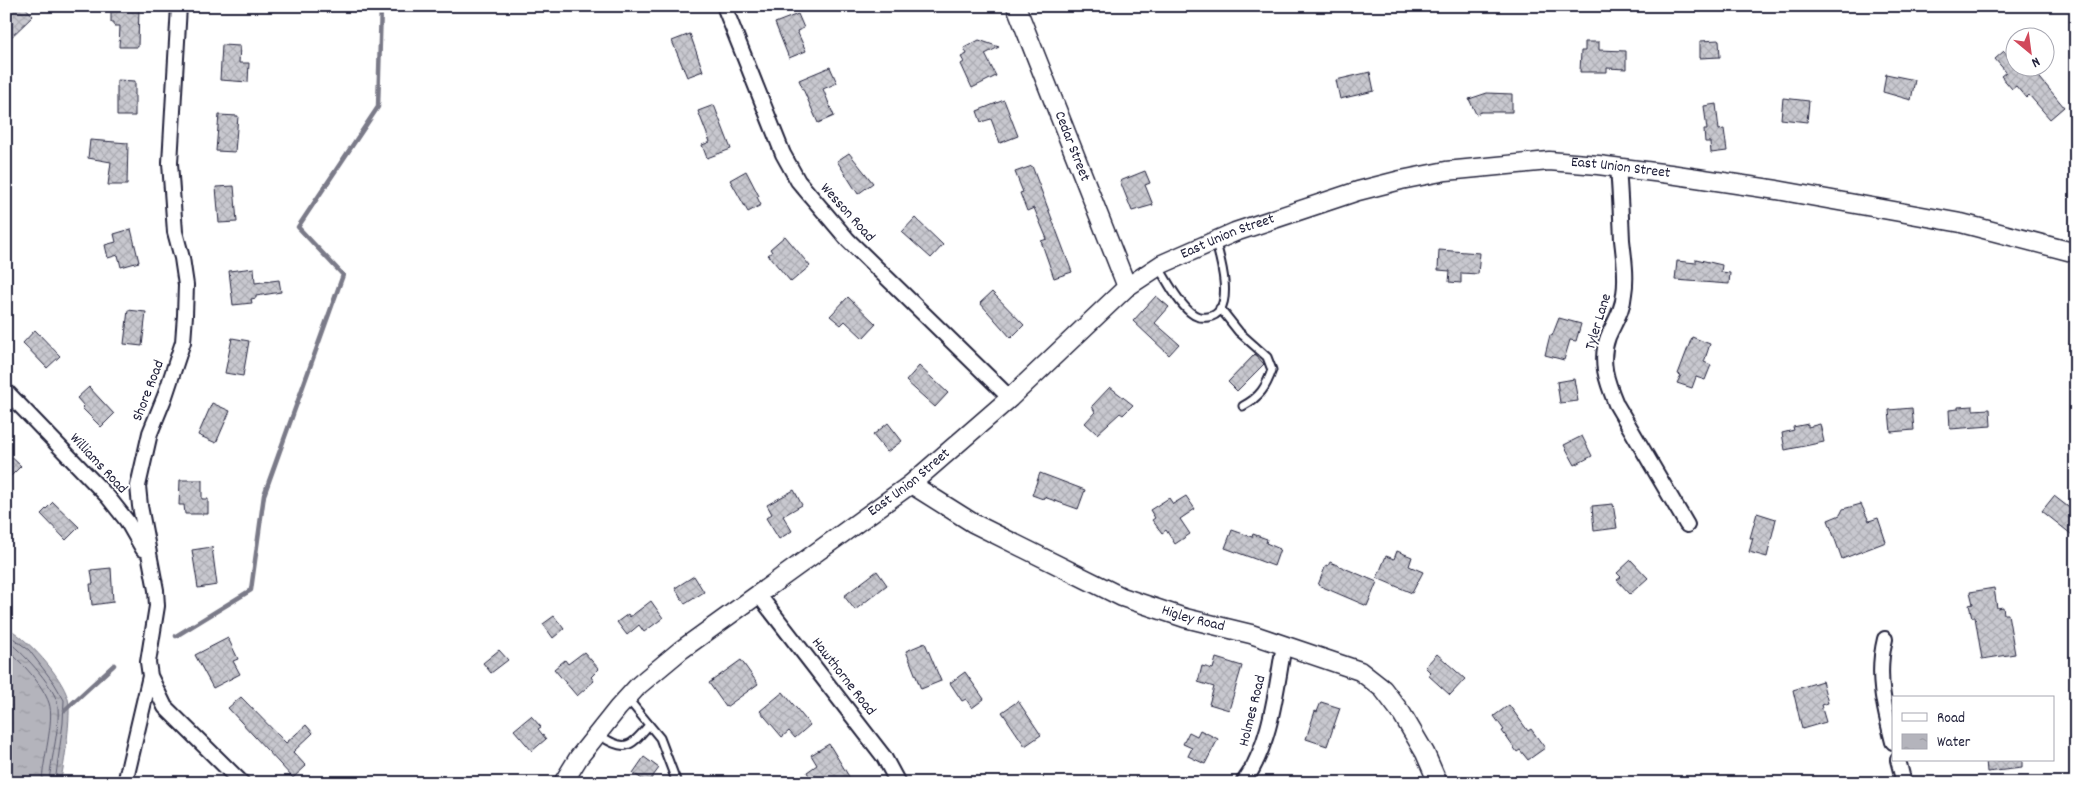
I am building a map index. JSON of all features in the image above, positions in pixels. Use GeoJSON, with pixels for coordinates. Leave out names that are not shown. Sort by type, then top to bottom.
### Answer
{"type":"FeatureCollection","features":[{"type":"Feature","properties":{"kind":"street","name":"Shore Road"},"geometry":{"type":"LineString","coordinates":[[125,783],[150,676],[148,662],[157,606],[156,590],[138,486],[150,433],[183,342],[185,315],[186,285],[182,258],[175,232],[170,163],[179,6]]}},
{"type":"Feature","properties":{"kind":"street","name":"Wesson Road"},"geometry":{"type":"LineString","coordinates":[[724,6],[783,154],[798,181],[848,240],[1010,398]]}},
{"type":"Feature","properties":{"kind":"street","name":"Cedar Street"},"geometry":{"type":"LineString","coordinates":[[1016,6],[1127,287]]}},
{"type":"Feature","properties":{"kind":"street","name":"East Union Street"},"geometry":{"type":"LineString","coordinates":[[563,783],[579,757],[627,698],[639,685],[681,650],[911,484],[1010,398],[1127,287],[1159,266],[1215,240],[1358,191],[1446,171],[1549,161],[1618,167],[1777,190],[1961,223],[2076,253]]}},
{"type":"Feature","properties":{"kind":"street","name":"Tyler Lane"},"geometry":{"type":"LineString","coordinates":[[1618,167],[1625,276],[1624,296],[1607,339],[1604,355],[1607,384],[1616,404],[1687,526]]}},
{"type":"Feature","properties":{"kind":"street","name":"Williams Road"},"geometry":{"type":"LineString","coordinates":[[6,391],[108,497],[140,541],[151,568]]}},
{"type":"Feature","properties":{"kind":"street","name":"Higley Road"},"geometry":{"type":"LineString","coordinates":[[911,484],[973,523],[1122,596],[1186,618],[1284,644],[1360,671],[1383,689],[1402,714],[1425,753],[1438,783]]}},
{"type":"Feature","properties":{"kind":"street","name":"Hawthorne Road"},"geometry":{"type":"LineString","coordinates":[[758,594],[884,757],[898,783]]}},
{"type":"Feature","properties":{"kind":"street"},"geometry":{"type":"LineString","coordinates":[[1885,638],[1881,655],[1882,701],[1892,738]]}},
{"type":"Feature","properties":{"kind":"street","name":"Holmes Road"},"geometry":{"type":"LineString","coordinates":[[1244,783],[1260,753],[1274,706],[1284,644]]}},
{"type":"Feature","properties":{"kind":"street"},"geometry":{"type":"LineString","coordinates":[[150,676],[165,707],[242,783]]}},
{"type":"Feature","properties":{"kind":"street"},"geometry":{"type":"LineString","coordinates":[[1899,762],[1904,783]]}},
{"type":"Feature","properties":{"kind":"lane"},"geometry":{"type":"LineString","coordinates":[[1159,266],[1189,312],[1197,317],[1211,316],[1220,308],[1224,298],[1224,284],[1215,240]]}},
{"type":"Feature","properties":{"kind":"lane"},"geometry":{"type":"LineString","coordinates":[[1220,308],[1239,332],[1267,357],[1272,370],[1266,386],[1256,398],[1243,406]]}},
{"type":"Feature","properties":{"kind":"lane"},"geometry":{"type":"LineString","coordinates":[[627,698],[660,738],[677,783]]}},
{"type":"Feature","properties":{"kind":"lane"},"geometry":{"type":"LineString","coordinates":[[597,734],[615,745],[623,747],[633,743],[649,725]]}},
{"type":"Feature","properties":{"kind":"water"},"geometry":{"type":"Polygon","coordinates":[[[6,627],[24,640],[43,658],[59,680],[68,699],[68,727],[60,783],[6,783],[6,627]]]}},
{"type":"Feature","properties":{"kind":"building"},"geometry":{"type":"Polygon","coordinates":[[[16,6],[24,6],[33,16],[6,42],[6,15],[16,6]]]}},
{"type":"Feature","properties":{"kind":"building"},"geometry":{"type":"Polygon","coordinates":[[[119,6],[139,6],[138,47],[119,47],[120,26],[114,26],[114,22],[111,22],[111,11],[119,11],[119,6]]]}},
{"type":"Feature","properties":{"kind":"building"},"geometry":{"type":"Polygon","coordinates":[[[798,14],[804,28],[797,31],[806,51],[789,58],[775,23],[798,14]]]}},
{"type":"Feature","properties":{"kind":"building"},"geometry":{"type":"Polygon","coordinates":[[[690,34],[703,71],[687,77],[672,41],[690,34]]]}},
{"type":"Feature","properties":{"kind":"building"},"geometry":{"type":"Polygon","coordinates":[[[979,40],[999,47],[985,54],[996,76],[972,88],[961,64],[964,62],[961,57],[967,54],[964,48],[979,40]]]}},
{"type":"Feature","properties":{"kind":"building"},"geometry":{"type":"Polygon","coordinates":[[[1719,40],[1720,57],[1700,58],[1700,41],[1719,40]]]}},
{"type":"Feature","properties":{"kind":"building"},"geometry":{"type":"Polygon","coordinates":[[[1585,42],[1599,42],[1599,50],[1626,51],[1626,69],[1607,68],[1607,72],[1580,72],[1581,51],[1585,51],[1585,42]]]}},
{"type":"Feature","properties":{"kind":"building"},"geometry":{"type":"Polygon","coordinates":[[[222,45],[240,46],[239,63],[249,63],[248,82],[220,80],[222,45]]]}},
{"type":"Feature","properties":{"kind":"building"},"geometry":{"type":"Polygon","coordinates":[[[2004,51],[2004,70],[1995,59],[2004,51]]]}},
{"type":"Feature","properties":{"kind":"building"},"geometry":{"type":"Polygon","coordinates":[[[830,67],[837,83],[823,89],[834,116],[818,123],[799,80],[830,67]]]}},
{"type":"Feature","properties":{"kind":"building"},"geometry":{"type":"Polygon","coordinates":[[[1370,72],[1374,91],[1340,99],[1336,80],[1370,72]]]}},
{"type":"Feature","properties":{"kind":"building"},"geometry":{"type":"Polygon","coordinates":[[[1886,74],[1915,80],[1911,100],[1883,92],[1886,74]]]}},
{"type":"Feature","properties":{"kind":"building"},"geometry":{"type":"Polygon","coordinates":[[[2004,74],[2004,78],[2040,78],[2064,107],[2050,119],[2029,95],[2026,98],[2016,86],[2012,89],[2001,76],[2004,74]]]}},
{"type":"Feature","properties":{"kind":"building"},"geometry":{"type":"Polygon","coordinates":[[[117,80],[135,81],[135,116],[117,116],[117,80]]]}},
{"type":"Feature","properties":{"kind":"building"},"geometry":{"type":"Polygon","coordinates":[[[1487,93],[1512,94],[1512,112],[1481,112],[1476,114],[1469,99],[1487,93]]]}},
{"type":"Feature","properties":{"kind":"building"},"geometry":{"type":"Polygon","coordinates":[[[1783,98],[1809,101],[1807,122],[1781,119],[1783,98]]]}},
{"type":"Feature","properties":{"kind":"building"},"geometry":{"type":"Polygon","coordinates":[[[1004,100],[1018,136],[1000,143],[991,119],[981,122],[977,111],[1004,100]]]}},
{"type":"Feature","properties":{"kind":"building"},"geometry":{"type":"Polygon","coordinates":[[[1716,104],[1719,130],[1724,129],[1727,151],[1711,153],[1710,142],[1705,142],[1704,130],[1707,130],[1704,106],[1716,104]]]}},
{"type":"Feature","properties":{"kind":"building"},"geometry":{"type":"Polygon","coordinates":[[[714,105],[731,149],[707,158],[702,145],[710,142],[698,111],[714,105]]]}},
{"type":"Feature","properties":{"kind":"building"},"geometry":{"type":"Polygon","coordinates":[[[219,115],[238,116],[235,152],[216,151],[219,115]]]}},
{"type":"Feature","properties":{"kind":"building"},"geometry":{"type":"Polygon","coordinates":[[[90,140],[128,143],[127,185],[108,185],[111,162],[88,158],[90,140]]]}},
{"type":"Feature","properties":{"kind":"building"},"geometry":{"type":"Polygon","coordinates":[[[849,153],[873,183],[858,194],[837,161],[849,153]]]}},
{"type":"Feature","properties":{"kind":"building"},"geometry":{"type":"Polygon","coordinates":[[[1032,166],[1072,272],[1054,278],[1041,241],[1047,239],[1034,208],[1027,211],[1020,193],[1023,192],[1015,172],[1032,166]]]}},
{"type":"Feature","properties":{"kind":"building"},"geometry":{"type":"Polygon","coordinates":[[[746,171],[759,196],[757,197],[761,205],[748,212],[730,180],[746,171]]]}},
{"type":"Feature","properties":{"kind":"building"},"geometry":{"type":"Polygon","coordinates":[[[1145,171],[1150,183],[1145,185],[1153,205],[1132,211],[1120,181],[1145,171]]]}},
{"type":"Feature","properties":{"kind":"building"},"geometry":{"type":"Polygon","coordinates":[[[234,186],[237,222],[219,223],[216,187],[234,186]]]}},
{"type":"Feature","properties":{"kind":"building"},"geometry":{"type":"Polygon","coordinates":[[[915,218],[943,245],[931,258],[902,232],[915,218]]]}},
{"type":"Feature","properties":{"kind":"building"},"geometry":{"type":"Polygon","coordinates":[[[131,229],[139,262],[121,267],[118,255],[108,258],[105,245],[116,242],[114,234],[131,229]]]}},
{"type":"Feature","properties":{"kind":"building"},"geometry":{"type":"Polygon","coordinates":[[[785,236],[810,266],[791,282],[768,255],[772,252],[770,249],[785,236]]]}},
{"type":"Feature","properties":{"kind":"building"},"geometry":{"type":"Polygon","coordinates":[[[1439,250],[1480,253],[1478,274],[1461,273],[1461,283],[1449,282],[1450,271],[1438,270],[1439,250]]]}},
{"type":"Feature","properties":{"kind":"building"},"geometry":{"type":"Polygon","coordinates":[[[1696,259],[1722,265],[1721,272],[1730,273],[1729,284],[1675,280],[1677,261],[1696,263],[1696,259]]]}},
{"type":"Feature","properties":{"kind":"building"},"geometry":{"type":"Polygon","coordinates":[[[254,268],[255,283],[279,280],[281,292],[256,296],[256,298],[251,299],[252,303],[233,305],[229,271],[254,268]]]}},
{"type":"Feature","properties":{"kind":"building"},"geometry":{"type":"Polygon","coordinates":[[[992,292],[1024,325],[1011,338],[980,303],[992,292]]]}},
{"type":"Feature","properties":{"kind":"building"},"geometry":{"type":"Polygon","coordinates":[[[1156,296],[1169,307],[1155,323],[1179,344],[1169,355],[1133,321],[1156,296]]]}},
{"type":"Feature","properties":{"kind":"building"},"geometry":{"type":"Polygon","coordinates":[[[848,297],[876,324],[863,338],[845,321],[841,325],[830,316],[848,297]]]}},
{"type":"Feature","properties":{"kind":"building"},"geometry":{"type":"Polygon","coordinates":[[[128,310],[146,312],[142,346],[124,344],[128,310]]]}},
{"type":"Feature","properties":{"kind":"building"},"geometry":{"type":"Polygon","coordinates":[[[1559,318],[1581,324],[1576,341],[1570,340],[1564,360],[1545,355],[1550,335],[1552,336],[1559,318]]]}},
{"type":"Feature","properties":{"kind":"building"},"geometry":{"type":"Polygon","coordinates":[[[35,330],[60,356],[47,368],[23,343],[35,330]]]}},
{"type":"Feature","properties":{"kind":"building"},"geometry":{"type":"Polygon","coordinates":[[[1692,337],[1710,344],[1704,362],[1711,365],[1705,380],[1696,377],[1692,388],[1677,383],[1681,375],[1678,374],[1692,337]]]}},
{"type":"Feature","properties":{"kind":"building"},"geometry":{"type":"Polygon","coordinates":[[[232,338],[249,341],[243,376],[225,373],[232,338]]]}},
{"type":"Feature","properties":{"kind":"building"},"geometry":{"type":"Polygon","coordinates":[[[1255,354],[1264,364],[1237,391],[1228,382],[1255,354]]]}},
{"type":"Feature","properties":{"kind":"building"},"geometry":{"type":"Polygon","coordinates":[[[919,366],[948,393],[935,407],[906,381],[919,366]]]}},
{"type":"Feature","properties":{"kind":"building"},"geometry":{"type":"Polygon","coordinates":[[[1574,379],[1578,401],[1560,403],[1557,382],[1574,379]]]}},
{"type":"Feature","properties":{"kind":"building"},"geometry":{"type":"Polygon","coordinates":[[[89,387],[114,414],[101,427],[82,408],[84,406],[77,398],[89,387]]]}},
{"type":"Feature","properties":{"kind":"building"},"geometry":{"type":"Polygon","coordinates":[[[1110,387],[1133,405],[1123,415],[1120,413],[1097,434],[1085,423],[1095,412],[1092,406],[1110,387]]]}},
{"type":"Feature","properties":{"kind":"building"},"geometry":{"type":"Polygon","coordinates":[[[212,403],[230,411],[216,443],[198,435],[212,403]]]}},
{"type":"Feature","properties":{"kind":"building"},"geometry":{"type":"Polygon","coordinates":[[[1973,406],[1973,410],[1990,409],[1991,426],[1950,429],[1949,410],[1973,406]]]}},
{"type":"Feature","properties":{"kind":"building"},"geometry":{"type":"Polygon","coordinates":[[[1912,408],[1914,430],[1891,432],[1889,410],[1912,408]]]}},
{"type":"Feature","properties":{"kind":"building"},"geometry":{"type":"Polygon","coordinates":[[[888,423],[902,441],[887,452],[873,435],[888,423]]]}},
{"type":"Feature","properties":{"kind":"building"},"geometry":{"type":"Polygon","coordinates":[[[1808,424],[1808,427],[1820,424],[1824,442],[1785,450],[1782,433],[1794,430],[1793,427],[1808,424]]]}},
{"type":"Feature","properties":{"kind":"building"},"geometry":{"type":"Polygon","coordinates":[[[1582,436],[1592,456],[1575,465],[1564,445],[1582,436]]]}},
{"type":"Feature","properties":{"kind":"building"},"geometry":{"type":"Polygon","coordinates":[[[6,452],[21,466],[6,481],[6,452]]]}},
{"type":"Feature","properties":{"kind":"building"},"geometry":{"type":"Polygon","coordinates":[[[1040,473],[1085,490],[1078,509],[1044,497],[1043,499],[1032,495],[1040,473]]]}},
{"type":"Feature","properties":{"kind":"building"},"geometry":{"type":"Polygon","coordinates":[[[180,480],[202,480],[202,499],[208,499],[208,514],[185,514],[184,505],[179,505],[180,480]]]}},
{"type":"Feature","properties":{"kind":"building"},"geometry":{"type":"Polygon","coordinates":[[[794,490],[802,505],[783,516],[792,531],[779,539],[766,518],[772,514],[767,505],[794,490]]]}},
{"type":"Feature","properties":{"kind":"building"},"geometry":{"type":"Polygon","coordinates":[[[1186,496],[1195,509],[1180,519],[1190,534],[1175,544],[1166,530],[1162,533],[1152,520],[1155,518],[1150,510],[1169,498],[1173,504],[1186,496]]]}},
{"type":"Feature","properties":{"kind":"building"},"geometry":{"type":"Polygon","coordinates":[[[2054,496],[2076,513],[2076,538],[2042,511],[2054,496]]]}},
{"type":"Feature","properties":{"kind":"building"},"geometry":{"type":"Polygon","coordinates":[[[53,502],[79,527],[66,540],[41,514],[53,502]]]}},
{"type":"Feature","properties":{"kind":"building"},"geometry":{"type":"Polygon","coordinates":[[[1613,504],[1617,528],[1594,531],[1592,506],[1613,504]]]}},
{"type":"Feature","properties":{"kind":"building"},"geometry":{"type":"Polygon","coordinates":[[[1861,504],[1869,521],[1878,518],[1886,542],[1842,559],[1828,520],[1840,515],[1843,509],[1861,504]]]}},
{"type":"Feature","properties":{"kind":"building"},"geometry":{"type":"Polygon","coordinates":[[[1757,513],[1776,519],[1767,557],[1749,552],[1753,538],[1750,538],[1757,513]]]}},
{"type":"Feature","properties":{"kind":"building"},"geometry":{"type":"Polygon","coordinates":[[[1232,530],[1252,537],[1253,534],[1267,539],[1266,543],[1280,549],[1274,566],[1225,548],[1232,530]]]}},
{"type":"Feature","properties":{"kind":"building"},"geometry":{"type":"Polygon","coordinates":[[[212,547],[217,585],[198,588],[192,550],[212,547]]]}},
{"type":"Feature","properties":{"kind":"building"},"geometry":{"type":"Polygon","coordinates":[[[1397,551],[1412,557],[1409,566],[1423,572],[1412,593],[1377,578],[1386,556],[1394,559],[1397,551]]]}},
{"type":"Feature","properties":{"kind":"building"},"geometry":{"type":"Polygon","coordinates":[[[1631,560],[1648,578],[1630,594],[1617,580],[1621,577],[1617,573],[1631,560]]]}},
{"type":"Feature","properties":{"kind":"building"},"geometry":{"type":"Polygon","coordinates":[[[1330,562],[1377,582],[1367,606],[1318,585],[1326,565],[1328,566],[1330,562]]]}},
{"type":"Feature","properties":{"kind":"building"},"geometry":{"type":"Polygon","coordinates":[[[111,568],[113,602],[92,605],[90,584],[93,584],[91,570],[111,568]]]}},
{"type":"Feature","properties":{"kind":"building"},"geometry":{"type":"Polygon","coordinates":[[[877,571],[887,585],[855,610],[844,596],[877,571]]]}},
{"type":"Feature","properties":{"kind":"building"},"geometry":{"type":"Polygon","coordinates":[[[694,576],[704,592],[685,604],[675,588],[694,576]]]}},
{"type":"Feature","properties":{"kind":"building"},"geometry":{"type":"Polygon","coordinates":[[[1994,588],[1997,608],[2003,607],[2004,614],[2008,614],[2015,654],[1982,659],[1975,617],[1972,617],[1969,605],[1973,604],[1970,592],[1994,588]]]}},
{"type":"Feature","properties":{"kind":"building"},"geometry":{"type":"Polygon","coordinates":[[[651,601],[663,618],[644,632],[639,625],[627,635],[617,622],[628,614],[630,617],[651,601]]]}},
{"type":"Feature","properties":{"kind":"building"},"geometry":{"type":"Polygon","coordinates":[[[554,616],[564,629],[553,638],[543,624],[554,616]]]}},
{"type":"Feature","properties":{"kind":"building"},"geometry":{"type":"Polygon","coordinates":[[[228,638],[238,659],[233,661],[240,674],[213,688],[195,655],[228,638]]]}},
{"type":"Feature","properties":{"kind":"building"},"geometry":{"type":"Polygon","coordinates":[[[925,643],[941,681],[921,689],[906,651],[925,643]]]}},
{"type":"Feature","properties":{"kind":"building"},"geometry":{"type":"Polygon","coordinates":[[[499,650],[508,660],[491,673],[483,663],[499,650]]]}},
{"type":"Feature","properties":{"kind":"building"},"geometry":{"type":"Polygon","coordinates":[[[584,652],[599,669],[591,677],[594,681],[577,696],[554,669],[565,660],[568,664],[584,652]]]}},
{"type":"Feature","properties":{"kind":"building"},"geometry":{"type":"Polygon","coordinates":[[[1437,654],[1465,679],[1450,695],[1428,675],[1431,673],[1425,667],[1437,654]]]}},
{"type":"Feature","properties":{"kind":"building"},"geometry":{"type":"Polygon","coordinates":[[[1216,658],[1242,666],[1229,710],[1209,704],[1214,687],[1198,682],[1202,666],[1213,669],[1216,658]]]}},
{"type":"Feature","properties":{"kind":"building"},"geometry":{"type":"Polygon","coordinates":[[[741,660],[758,684],[726,707],[709,683],[741,660]]]}},
{"type":"Feature","properties":{"kind":"building"},"geometry":{"type":"Polygon","coordinates":[[[965,672],[984,699],[972,708],[966,699],[962,701],[950,683],[965,672]]]}},
{"type":"Feature","properties":{"kind":"building"},"geometry":{"type":"Polygon","coordinates":[[[1822,681],[1828,703],[1821,705],[1826,722],[1802,729],[1793,690],[1822,681]]]}},
{"type":"Feature","properties":{"kind":"building"},"geometry":{"type":"Polygon","coordinates":[[[783,692],[810,725],[795,738],[789,731],[782,737],[760,711],[783,692]]]}},
{"type":"Feature","properties":{"kind":"building"},"geometry":{"type":"Polygon","coordinates":[[[241,697],[286,743],[306,725],[313,733],[293,752],[306,766],[293,778],[228,708],[241,697]]]}},
{"type":"Feature","properties":{"kind":"building"},"geometry":{"type":"Polygon","coordinates":[[[1018,701],[1041,735],[1025,746],[1002,712],[1018,701]]]}},
{"type":"Feature","properties":{"kind":"building"},"geometry":{"type":"Polygon","coordinates":[[[1321,702],[1340,708],[1327,746],[1306,739],[1315,711],[1317,712],[1321,702]]]}},
{"type":"Feature","properties":{"kind":"building"},"geometry":{"type":"Polygon","coordinates":[[[1509,705],[1528,731],[1531,729],[1545,748],[1528,760],[1520,750],[1517,752],[1494,716],[1509,705]]]}},
{"type":"Feature","properties":{"kind":"building"},"geometry":{"type":"Polygon","coordinates":[[[531,716],[541,727],[538,729],[546,739],[532,751],[514,730],[531,716]]]}},
{"type":"Feature","properties":{"kind":"building"},"geometry":{"type":"Polygon","coordinates":[[[1200,730],[1218,739],[1205,764],[1188,756],[1192,748],[1183,744],[1189,732],[1197,736],[1200,730]]]}},
{"type":"Feature","properties":{"kind":"building"},"geometry":{"type":"Polygon","coordinates":[[[829,744],[853,783],[813,783],[807,772],[817,765],[811,755],[829,744]]]}},
{"type":"Feature","properties":{"kind":"building"},"geometry":{"type":"Polygon","coordinates":[[[644,757],[659,768],[648,783],[633,773],[644,757]]]}},
{"type":"Feature","properties":{"kind":"building"},"geometry":{"type":"Polygon","coordinates":[[[1986,762],[2022,762],[2022,768],[1987,772],[1986,762]]]}},
{"type":"Feature","properties":{"kind":"waterway"},"geometry":{"type":"LineString","coordinates":[[176,636],[251,590],[264,495],[343,275],[298,227],[378,107],[381,6]]}},
{"type":"Feature","properties":{"kind":"waterway"},"geometry":{"type":"LineString","coordinates":[[65,710],[114,665]]}}]}
